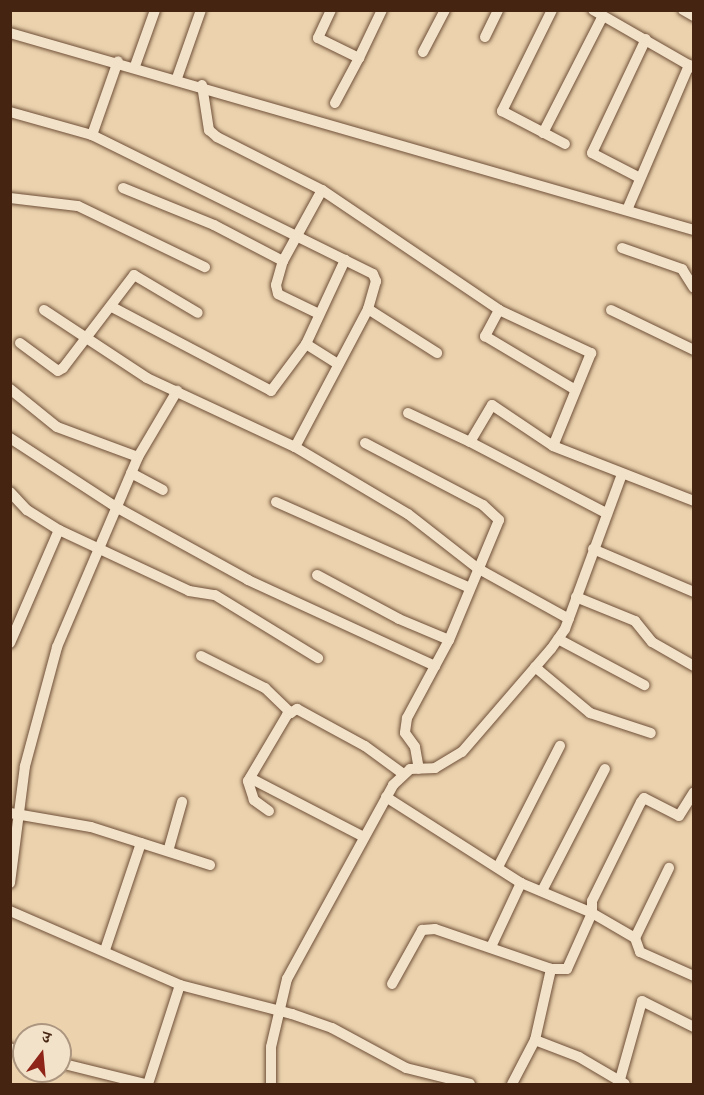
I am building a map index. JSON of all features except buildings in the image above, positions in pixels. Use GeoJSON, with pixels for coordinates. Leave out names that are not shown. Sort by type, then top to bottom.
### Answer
{"type":"FeatureCollection","features":[{"type":"Feature","properties":{"kind":"street"},"geometry":{"type":"LineString","coordinates":[[135,66],[155,10]]}},
{"type":"Feature","properties":{"kind":"street"},"geometry":{"type":"LineString","coordinates":[[177,78],[201,10]]}},
{"type":"Feature","properties":{"kind":"street"},"geometry":{"type":"LineString","coordinates":[[332,10],[318,38],[359,58]]}},
{"type":"Feature","properties":{"kind":"street"},"geometry":{"type":"LineString","coordinates":[[335,103],[382,10]]}},
{"type":"Feature","properties":{"kind":"street"},"geometry":{"type":"LineString","coordinates":[[423,52],[445,10]]}},
{"type":"Feature","properties":{"kind":"street"},"geometry":{"type":"LineString","coordinates":[[485,38],[498,10]]}},
{"type":"Feature","properties":{"kind":"street"},"geometry":{"type":"LineString","coordinates":[[552,10],[502,111],[565,144]]}},
{"type":"Feature","properties":{"kind":"street"},"geometry":{"type":"LineString","coordinates":[[683,10],[693,16]]}},
{"type":"Feature","properties":{"kind":"street"},"geometry":{"type":"LineString","coordinates":[[543,133],[598,13],[691,67],[627,210]]}},
{"type":"Feature","properties":{"kind":"street"},"geometry":{"type":"LineString","coordinates":[[10,33],[202,85],[693,230]]}},
{"type":"Feature","properties":{"kind":"street"},"geometry":{"type":"LineString","coordinates":[[640,178],[591,153],[646,39]]}},
{"type":"Feature","properties":{"kind":"street"},"geometry":{"type":"LineString","coordinates":[[92,135],[118,62]]}},
{"type":"Feature","properties":{"kind":"street"},"geometry":{"type":"LineString","coordinates":[[202,85],[209,130],[217,137],[322,190],[499,310],[591,353],[574,389],[553,446]]}},
{"type":"Feature","properties":{"kind":"street"},"geometry":{"type":"LineString","coordinates":[[10,112],[92,135],[173,178],[299,234],[376,281],[368,309],[295,447]]}},
{"type":"Feature","properties":{"kind":"street"},"geometry":{"type":"LineString","coordinates":[[123,188],[214,225],[283,261]]}},
{"type":"Feature","properties":{"kind":"street"},"geometry":{"type":"LineString","coordinates":[[317,313],[278,294],[283,261],[322,190]]}},
{"type":"Feature","properties":{"kind":"street"},"geometry":{"type":"LineString","coordinates":[[10,198],[78,206],[205,267]]}},
{"type":"Feature","properties":{"kind":"street"},"geometry":{"type":"LineString","coordinates":[[622,248],[682,269],[692,289]]}},
{"type":"Feature","properties":{"kind":"street"},"geometry":{"type":"LineString","coordinates":[[112,307],[271,391],[306,344],[317,313],[345,260]]}},
{"type":"Feature","properties":{"kind":"street"},"geometry":{"type":"LineString","coordinates":[[20,343],[58,371],[112,307],[134,275],[198,313]]}},
{"type":"Feature","properties":{"kind":"street"},"geometry":{"type":"LineString","coordinates":[[368,309],[436,353]]}},
{"type":"Feature","properties":{"kind":"street"},"geometry":{"type":"LineString","coordinates":[[44,310],[85,339],[177,391],[295,447],[408,514],[477,568],[569,619]]}},
{"type":"Feature","properties":{"kind":"street"},"geometry":{"type":"LineString","coordinates":[[499,310],[485,336],[574,389]]}},
{"type":"Feature","properties":{"kind":"street"},"geometry":{"type":"LineString","coordinates":[[611,310],[693,350]]}},
{"type":"Feature","properties":{"kind":"street"},"geometry":{"type":"LineString","coordinates":[[306,344],[338,364]]}},
{"type":"Feature","properties":{"kind":"street"},"geometry":{"type":"LineString","coordinates":[[10,389],[57,428],[138,457]]}},
{"type":"Feature","properties":{"kind":"street"},"geometry":{"type":"LineString","coordinates":[[10,883],[15,813],[25,766],[57,647],[98,546],[138,457],[177,391]]}},
{"type":"Feature","properties":{"kind":"street"},"geometry":{"type":"LineString","coordinates":[[470,442],[492,405],[553,446],[693,501]]}},
{"type":"Feature","properties":{"kind":"street"},"geometry":{"type":"LineString","coordinates":[[408,414],[470,442],[606,513]]}},
{"type":"Feature","properties":{"kind":"street"},"geometry":{"type":"LineString","coordinates":[[10,438],[116,507],[248,580],[435,666]]}},
{"type":"Feature","properties":{"kind":"street"},"geometry":{"type":"LineString","coordinates":[[365,444],[483,506],[500,520],[477,568],[449,640],[405,728],[416,747],[419,769]]}},
{"type":"Feature","properties":{"kind":"street"},"geometry":{"type":"LineString","coordinates":[[131,472],[163,490]]}},
{"type":"Feature","properties":{"kind":"street"},"geometry":{"type":"LineString","coordinates":[[271,1084],[277,1010],[309,935],[386,797],[402,773],[449,763],[462,752],[558,639],[569,619],[622,474]]}},
{"type":"Feature","properties":{"kind":"street"},"geometry":{"type":"LineString","coordinates":[[10,492],[27,510],[58,530],[98,546],[189,591],[215,596],[318,658]]}},
{"type":"Feature","properties":{"kind":"street"},"geometry":{"type":"LineString","coordinates":[[276,502],[470,588]]}},
{"type":"Feature","properties":{"kind":"street"},"geometry":{"type":"LineString","coordinates":[[10,644],[21,613],[58,530]]}},
{"type":"Feature","properties":{"kind":"street"},"geometry":{"type":"LineString","coordinates":[[593,549],[693,592]]}},
{"type":"Feature","properties":{"kind":"street"},"geometry":{"type":"LineString","coordinates":[[317,575],[399,619],[449,640]]}},
{"type":"Feature","properties":{"kind":"street"},"geometry":{"type":"LineString","coordinates":[[576,597],[635,621],[652,642],[693,666]]}},
{"type":"Feature","properties":{"kind":"street"},"geometry":{"type":"LineString","coordinates":[[10,609],[21,613]]}},
{"type":"Feature","properties":{"kind":"street"},"geometry":{"type":"LineString","coordinates":[[558,639],[644,685]]}},
{"type":"Feature","properties":{"kind":"street"},"geometry":{"type":"LineString","coordinates":[[201,656],[265,688],[291,712]]}},
{"type":"Feature","properties":{"kind":"street"},"geometry":{"type":"LineString","coordinates":[[535,668],[590,713],[651,733]]}},
{"type":"Feature","properties":{"kind":"street"},"geometry":{"type":"LineString","coordinates":[[268,811],[250,794],[250,778],[291,712],[297,710],[365,746],[402,773]]}},
{"type":"Feature","properties":{"kind":"street"},"geometry":{"type":"LineString","coordinates":[[499,865],[560,746]]}},
{"type":"Feature","properties":{"kind":"street"},"geometry":{"type":"LineString","coordinates":[[543,889],[606,769]]}},
{"type":"Feature","properties":{"kind":"street"},"geometry":{"type":"LineString","coordinates":[[250,778],[363,837]]}},
{"type":"Feature","properties":{"kind":"street"},"geometry":{"type":"LineString","coordinates":[[393,984],[422,930],[491,947],[550,969],[567,969],[592,913],[592,901],[640,802],[644,798],[679,816],[693,792]]}},
{"type":"Feature","properties":{"kind":"street"},"geometry":{"type":"LineString","coordinates":[[386,797],[499,865],[521,883],[543,889],[592,913],[635,938],[640,952],[693,976]]}},
{"type":"Feature","properties":{"kind":"street"},"geometry":{"type":"LineString","coordinates":[[169,849],[182,802]]}},
{"type":"Feature","properties":{"kind":"street"},"geometry":{"type":"LineString","coordinates":[[15,813],[91,827],[141,843],[169,849],[210,865]]}},
{"type":"Feature","properties":{"kind":"street"},"geometry":{"type":"LineString","coordinates":[[105,950],[141,843]]}},
{"type":"Feature","properties":{"kind":"street"},"geometry":{"type":"LineString","coordinates":[[635,938],[669,868]]}},
{"type":"Feature","properties":{"kind":"street"},"geometry":{"type":"LineString","coordinates":[[491,947],[521,883]]}},
{"type":"Feature","properties":{"kind":"street"},"geometry":{"type":"LineString","coordinates":[[10,911],[105,950],[180,985],[277,1010],[332,1028],[406,1068],[470,1084]]}},
{"type":"Feature","properties":{"kind":"street"},"geometry":{"type":"LineString","coordinates":[[513,1084],[535,1040],[550,969]]}},
{"type":"Feature","properties":{"kind":"street"},"geometry":{"type":"LineString","coordinates":[[72,1067],[146,1084],[180,985]]}},
{"type":"Feature","properties":{"kind":"street"},"geometry":{"type":"LineString","coordinates":[[535,1040],[579,1057],[622,1084],[642,1000],[693,1027]]}}]}
